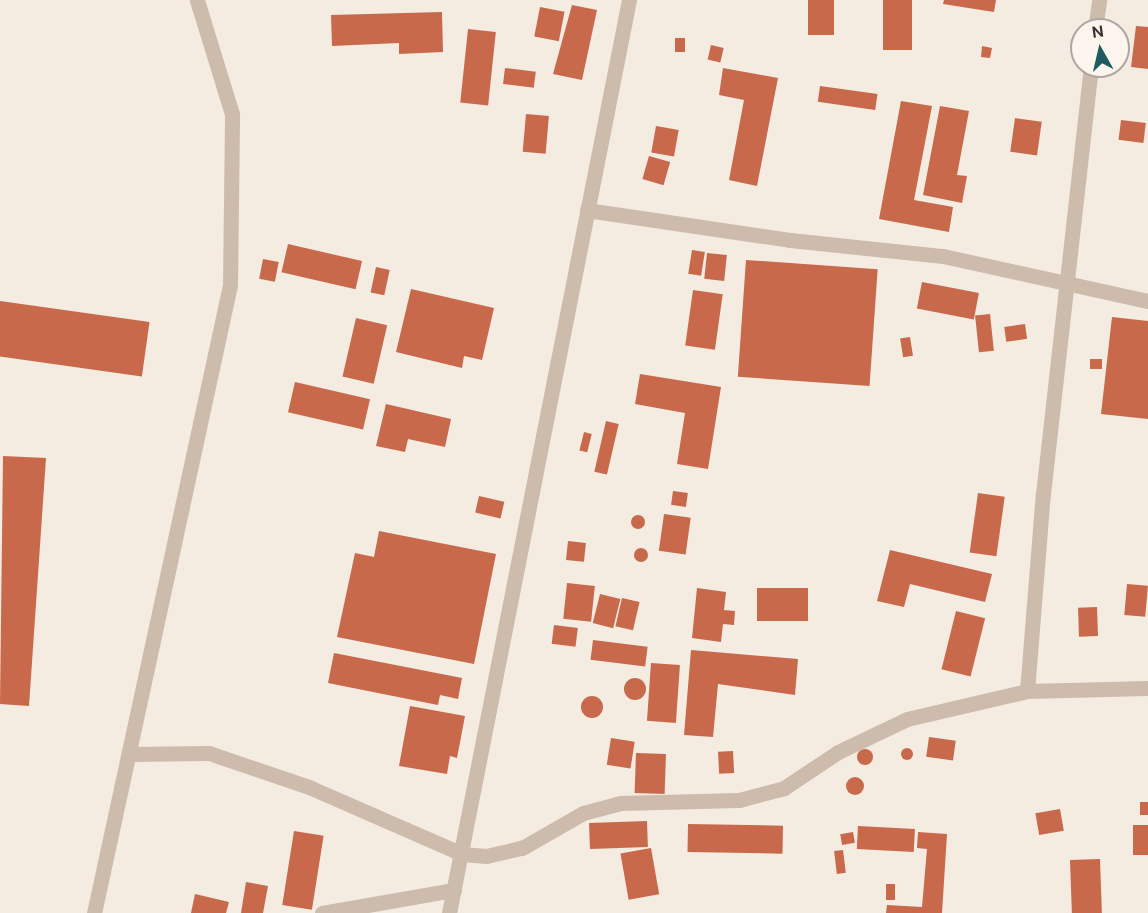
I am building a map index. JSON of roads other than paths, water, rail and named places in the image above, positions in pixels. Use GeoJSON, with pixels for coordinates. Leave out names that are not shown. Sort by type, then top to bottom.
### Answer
{"type":"FeatureCollection","features":[{"type":"Feature","properties":{"kind":"street"},"geometry":{"type":"LineString","coordinates":[[94,913],[130,754],[159,597],[230,285],[232,114],[197,0]]}},
{"type":"Feature","properties":{"kind":"street"},"geometry":{"type":"LineString","coordinates":[[448,913],[462,854],[629,0]]}},
{"type":"Feature","properties":{"kind":"street"},"geometry":{"type":"LineString","coordinates":[[1097,18],[1099,0]]}},
{"type":"Feature","properties":{"kind":"street"},"geometry":{"type":"LineString","coordinates":[[1027,692],[1064,284],[1090,78]]}},
{"type":"Feature","properties":{"kind":"street"},"geometry":{"type":"LineString","coordinates":[[587,210],[790,240],[942,256],[1148,301]]}},
{"type":"Feature","properties":{"kind":"street"},"geometry":{"type":"LineString","coordinates":[[130,754],[209,753],[309,787],[462,854],[486,856],[522,848],[583,813],[620,802],[739,800],[784,788],[838,752],[907,719],[1027,692],[1148,688]]}},
{"type":"Feature","properties":{"kind":"street"},"geometry":{"type":"LineString","coordinates":[[322,913],[454,890]]}}]}
